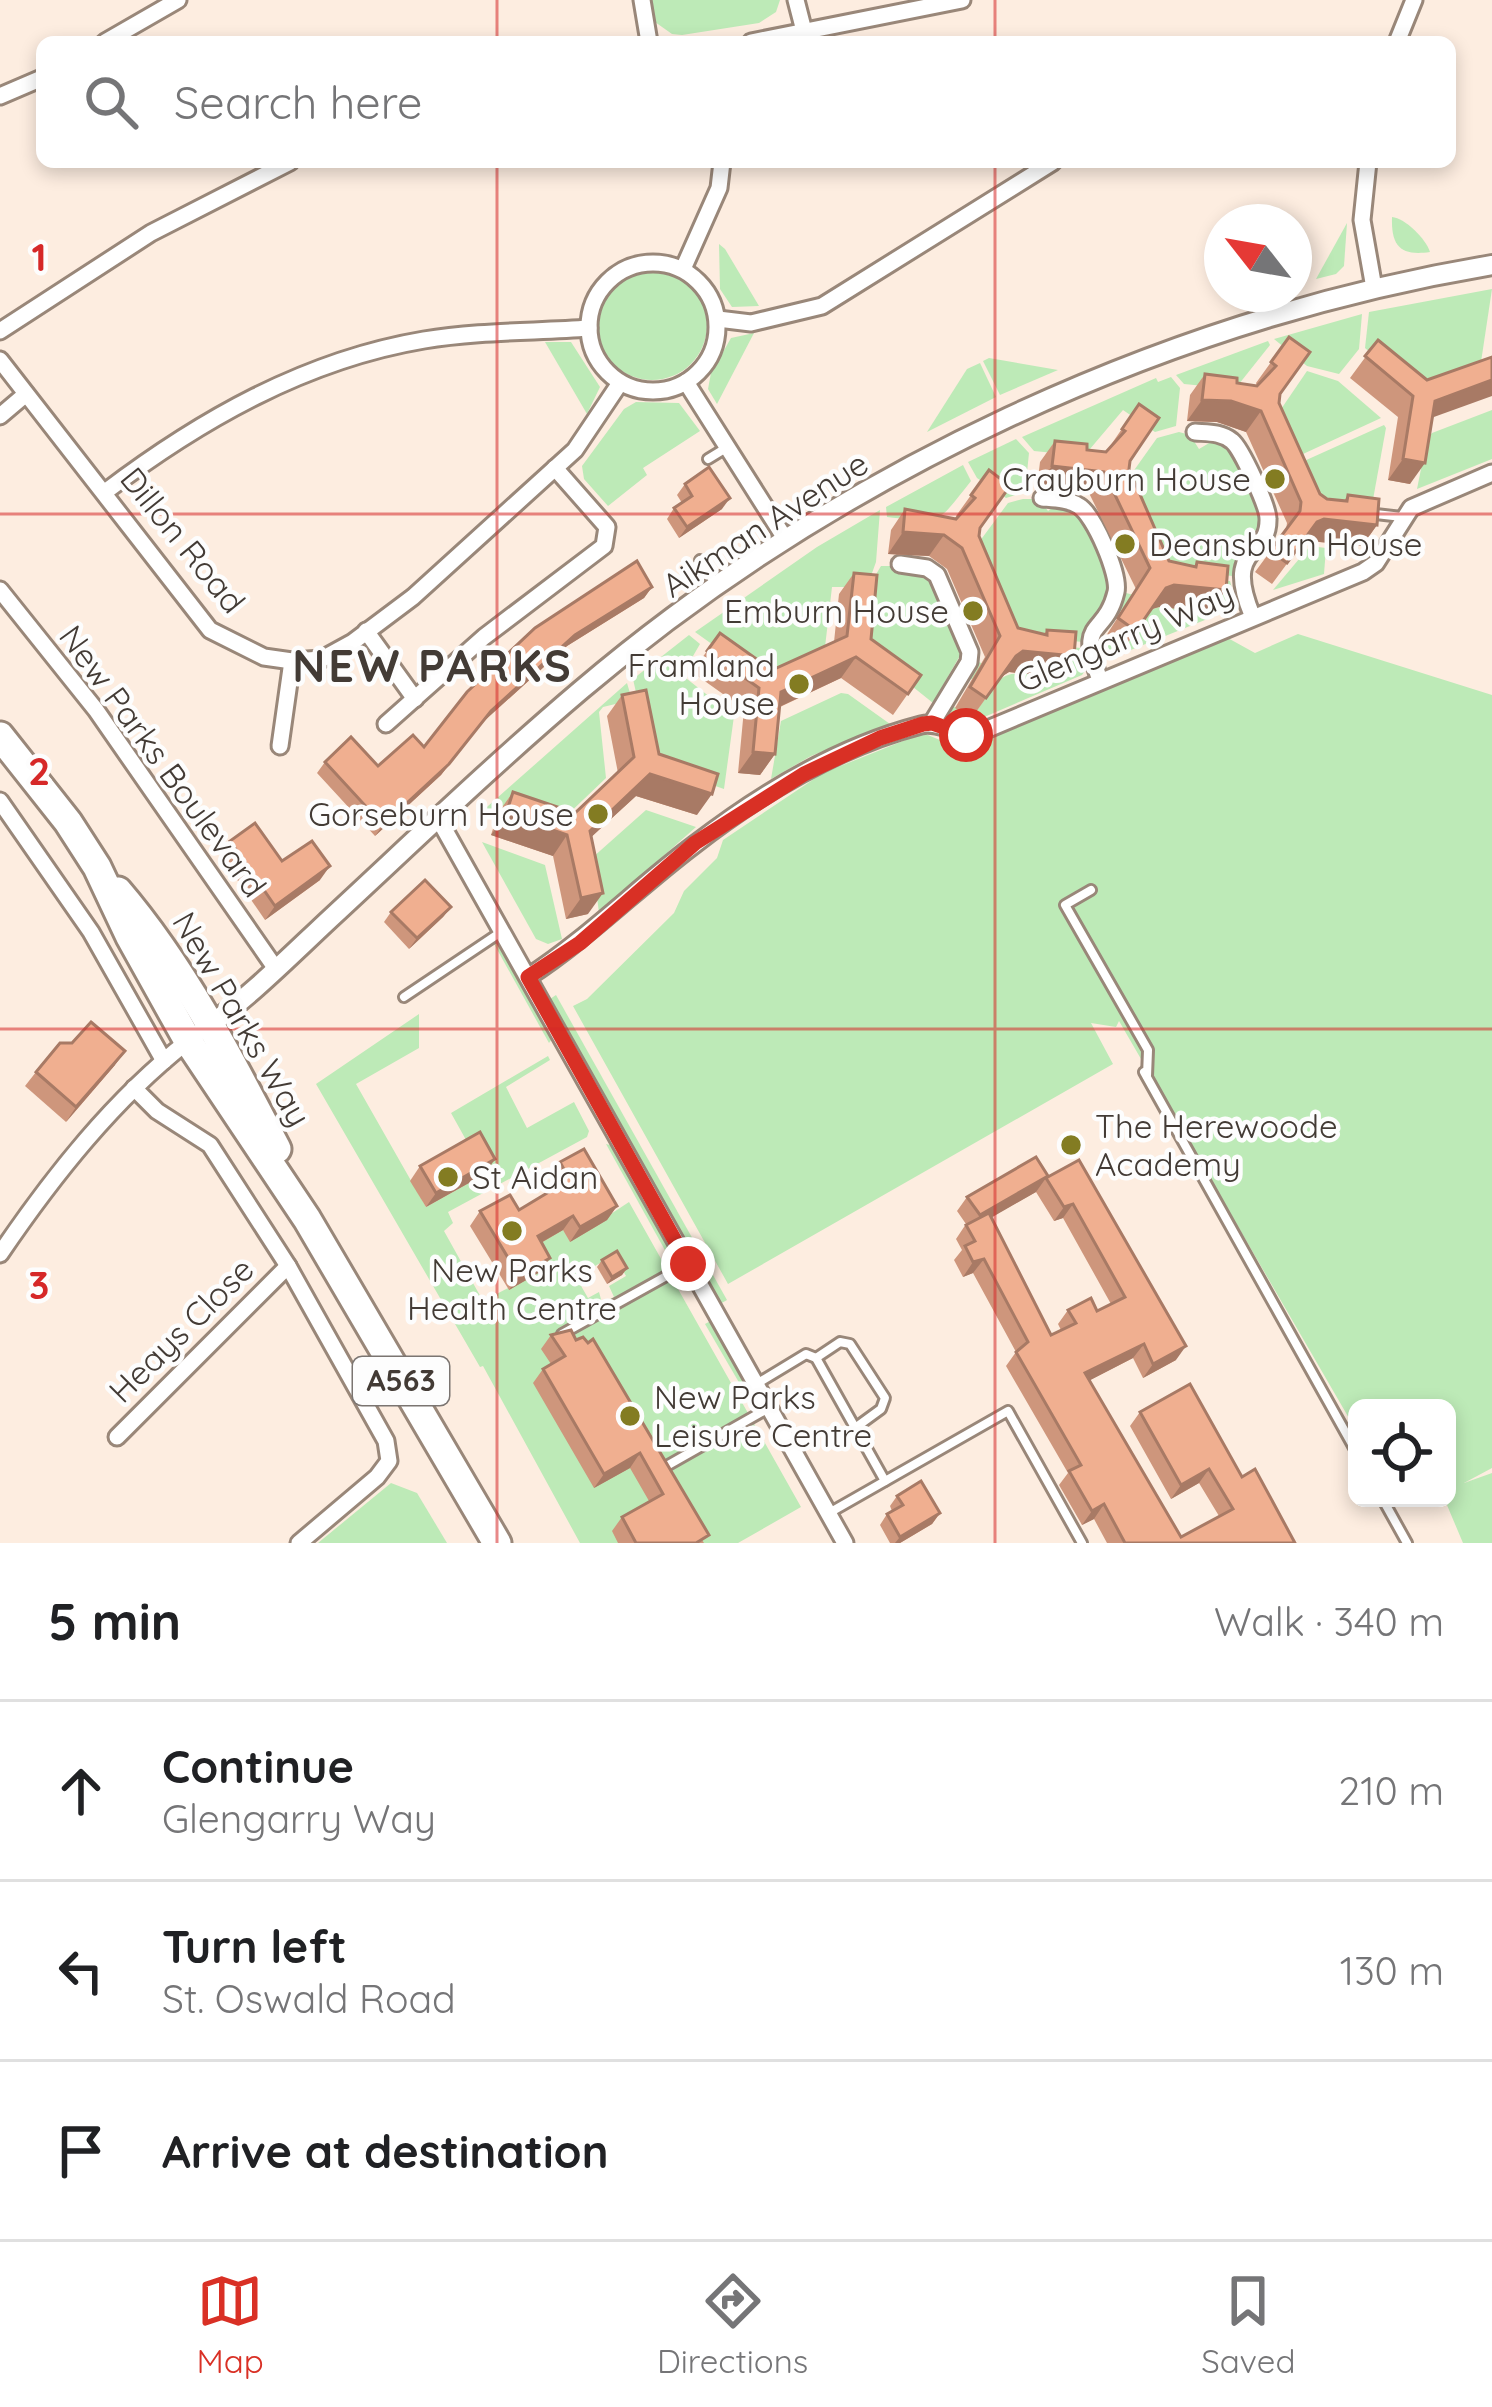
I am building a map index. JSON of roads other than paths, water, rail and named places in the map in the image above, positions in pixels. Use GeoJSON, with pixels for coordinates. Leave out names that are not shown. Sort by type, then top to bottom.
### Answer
{"type":"FeatureCollection","features":[{"type":"Feature","properties":{"kind":"highway","name":"New Parks Way"},"geometry":{"type":"LineString","coordinates":[[0,736],[144,922],[199,1033],[497,1543]]}},
{"type":"Feature","properties":{"kind":"street"},"geometry":{"type":"LineString","coordinates":[[115,36],[178,0]]}},
{"type":"Feature","properties":{"kind":"street"},"geometry":{"type":"LineString","coordinates":[[642,0],[648,36]]}},
{"type":"Feature","properties":{"kind":"street"},"geometry":{"type":"LineString","coordinates":[[796,0],[804,31]]}},
{"type":"Feature","properties":{"kind":"street"},"geometry":{"type":"LineString","coordinates":[[780,36],[962,0]]}},
{"type":"Feature","properties":{"kind":"street"},"geometry":{"type":"LineString","coordinates":[[1399,36],[1414,0]]}},
{"type":"Feature","properties":{"kind":"street"},"geometry":{"type":"LineString","coordinates":[[0,96],[36,81]]}},
{"type":"Feature","properties":{"kind":"street"},"geometry":{"type":"LineString","coordinates":[[0,331],[151,233],[278,168]]}},
{"type":"Feature","properties":{"kind":"street"},"geometry":{"type":"LineString","coordinates":[[683,269],[719,188],[721,168]]}},
{"type":"Feature","properties":{"kind":"street"},"geometry":{"type":"LineString","coordinates":[[718,319],[752,322],[822,306],[1043,168]]}},
{"type":"Feature","properties":{"kind":"street"},"geometry":{"type":"LineString","coordinates":[[1367,168],[1362,220],[1374,288]]}},
{"type":"Feature","properties":{"kind":"street"},"geometry":{"type":"LineString","coordinates":[[640,263],[683,269],[710,295],[718,319],[708,362],[686,382],[653,392],[620,382],[597,359],[589,328],[595,299],[614,276],[640,263]]}},
{"type":"Feature","properties":{"kind":"street","name":"Aikman Avenue"},"geometry":{"type":"LineString","coordinates":[[199,1033],[622,656],[786,540],[956,442],[1104,375],[1326,300],[1492,265]]}},
{"type":"Feature","properties":{"kind":"street"},"geometry":{"type":"LineString","coordinates":[[105,491],[174,439],[229,409],[340,361],[423,340],[589,328]]}},
{"type":"Feature","properties":{"kind":"street","name":"Dillon Road"},"geometry":{"type":"LineString","coordinates":[[0,360],[210,630],[264,657],[292,661]]}},
{"type":"Feature","properties":{"kind":"street"},"geometry":{"type":"LineString","coordinates":[[280,746],[292,661],[322,659],[413,597],[575,450],[620,382]]}},
{"type":"Feature","properties":{"kind":"street"},"geometry":{"type":"LineString","coordinates":[[686,382],[786,540]]}},
{"type":"Feature","properties":{"kind":"street"},"geometry":{"type":"LineString","coordinates":[[0,416],[26,394]]}},
{"type":"Feature","properties":{"kind":"street"},"geometry":{"type":"LineString","coordinates":[[1195,432],[1217,434],[1236,444],[1266,511],[1266,531],[1242,568],[1241,587],[1252,615]]}},
{"type":"Feature","properties":{"kind":"street"},"geometry":{"type":"LineString","coordinates":[[386,724],[484,638],[604,546],[607,527],[555,468]]}},
{"type":"Feature","properties":{"kind":"street"},"geometry":{"type":"LineString","coordinates":[[1488,474],[1491,494]]}},
{"type":"Feature","properties":{"kind":"street","name":"Glengarry Way"},"geometry":{"type":"LineString","coordinates":[[528,977],[580,943],[695,843],[837,757],[932,723],[966,735],[983,731],[1376,563],[1402,517],[1423,500],[1488,474]]}},
{"type":"Feature","properties":{"kind":"street"},"geometry":{"type":"LineString","coordinates":[[1042,498],[1072,502],[1088,513],[1115,574],[1116,592],[1089,647],[1100,680]]}},
{"type":"Feature","properties":{"kind":"street"},"geometry":{"type":"LineString","coordinates":[[900,564],[927,568],[937,575],[970,652],[969,662],[932,723]]}},
{"type":"Feature","properties":{"kind":"street","name":"New Parks Boulevard"},"geometry":{"type":"LineString","coordinates":[[0,590],[96,710],[276,969]]}},
{"type":"Feature","properties":{"kind":"street"},"geometry":{"type":"LineString","coordinates":[[366,631],[415,699]]}},
{"type":"Feature","properties":{"kind":"street"},"geometry":{"type":"LineString","coordinates":[[0,801],[91,932],[118,998],[164,1061]]}},
{"type":"Feature","properties":{"kind":"street"},"geometry":{"type":"LineString","coordinates":[[438,818],[845,1543]]}},
{"type":"Feature","properties":{"kind":"street"},"geometry":{"type":"LineString","coordinates":[[0,1254],[36,1201],[134,1088],[199,1033]]}},
{"type":"Feature","properties":{"kind":"street"},"geometry":{"type":"LineString","coordinates":[[134,1088],[157,1111],[210,1145],[288,1266],[386,1441],[389,1461],[376,1478],[299,1543]]}},
{"type":"Feature","properties":{"kind":"street","name":"Heays Close"},"geometry":{"type":"LineString","coordinates":[[117,1437],[288,1266]]}},
{"type":"Feature","properties":{"kind":"lane"},"geometry":{"type":"LineString","coordinates":[[708,459],[726,448]]}},
{"type":"Feature","properties":{"kind":"lane"},"geometry":{"type":"LineString","coordinates":[[1353,511],[1402,517]]}},
{"type":"Feature","properties":{"kind":"lane"},"geometry":{"type":"LineString","coordinates":[[700,560],[718,587]]}},
{"type":"Feature","properties":{"kind":"lane"},"geometry":{"type":"LineString","coordinates":[[1091,890],[1065,904],[1148,1050],[1146,1075],[1348,1437]]}},
{"type":"Feature","properties":{"kind":"lane"},"geometry":{"type":"LineString","coordinates":[[404,998],[502,931]]}},
{"type":"Feature","properties":{"kind":"lane"},"geometry":{"type":"LineString","coordinates":[[556,1338],[688,1264]]}},
{"type":"Feature","properties":{"kind":"lane"},"geometry":{"type":"LineString","coordinates":[[816,1358],[840,1342],[850,1344],[885,1398],[881,1409],[854,1429]]}},
{"type":"Feature","properties":{"kind":"lane"},"geometry":{"type":"LineString","coordinates":[[754,1385],[806,1354],[816,1358],[885,1481]]}},
{"type":"Feature","properties":{"kind":"lane"},"geometry":{"type":"LineString","coordinates":[[663,1468],[766,1409]]}},
{"type":"Feature","properties":{"kind":"lane"},"geometry":{"type":"LineString","coordinates":[[828,1514],[1008,1411],[1082,1543]]}},
{"type":"Feature","properties":{"kind":"lane"},"geometry":{"type":"LineString","coordinates":[[1387,1507],[1407,1543]]}},
{"type":"Feature","properties":{"kind":"place","name":"Crayburn House"},"geometry":{"type":"Point","coordinates":[1275,479]}},
{"type":"Feature","properties":{"kind":"place","name":"Deansburn House"},"geometry":{"type":"Point","coordinates":[1125,544]}},
{"type":"Feature","properties":{"kind":"place","name":"Emburn House"},"geometry":{"type":"Point","coordinates":[973,611]}},
{"type":"Feature","properties":{"kind":"place","name":"Framland House"},"geometry":{"type":"Point","coordinates":[799,684]}},
{"type":"Feature","properties":{"kind":"place","name":"Gorseburn House"},"geometry":{"type":"Point","coordinates":[598,814]}},
{"type":"Feature","properties":{"kind":"place","name":"The Herewoode Academy"},"geometry":{"type":"Point","coordinates":[1071,1145]}},
{"type":"Feature","properties":{"kind":"place","name":"St Aidan"},"geometry":{"type":"Point","coordinates":[448,1177]}},
{"type":"Feature","properties":{"kind":"place","name":"New Parks Health Centre"},"geometry":{"type":"Point","coordinates":[512,1231]}},
{"type":"Feature","properties":{"kind":"place","name":"New Parks Leisure Centre"},"geometry":{"type":"Point","coordinates":[630,1416]}},
{"type":"Feature","properties":{"kind":"district","name":"NEW PARKS"},"geometry":{"type":"Point","coordinates":[433,666]}}]}
